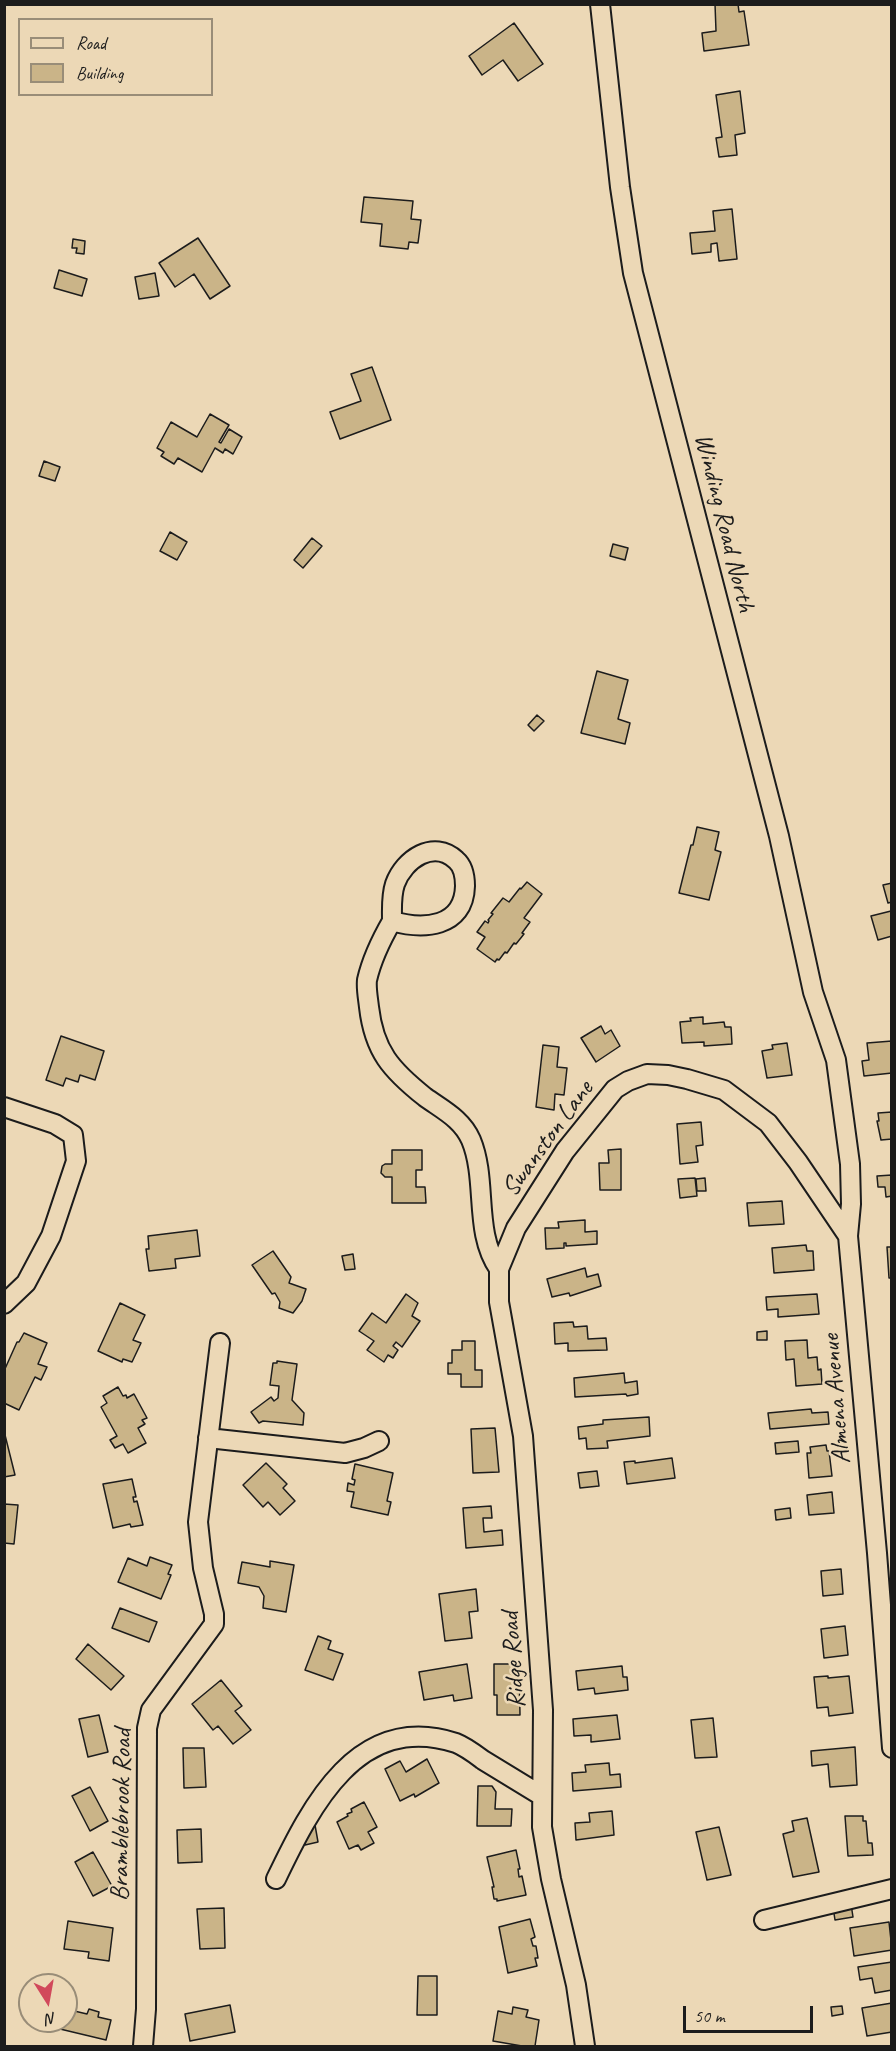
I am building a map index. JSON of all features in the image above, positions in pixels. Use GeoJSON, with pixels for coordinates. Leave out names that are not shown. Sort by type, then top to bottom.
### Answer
{"type":"FeatureCollection","features":[{"type":"Feature","properties":{"kind":"street","name":"Winding Road North"},"geometry":{"type":"LineString","coordinates":[[600,4],[620,188],[633,273],[779,836],[813,992],[833,1047]]}},
{"type":"Feature","properties":{"kind":"street"},"geometry":{"type":"LineString","coordinates":[[392,921],[409,926],[427,926],[441,923],[454,916],[463,901],[465,885],[464,873],[457,861],[444,852],[429,851],[412,858],[400,873],[392,899],[392,921],[375,951],[367,983],[371,1024],[383,1055],[399,1076],[459,1121],[471,1141],[491,1257],[499,1269]]}},
{"type":"Feature","properties":{"kind":"street","name":"Almena Avenue"},"geometry":{"type":"LineString","coordinates":[[833,1047],[850,1164],[851,1204],[848,1236],[888,1665],[891,1748]]}},
{"type":"Feature","properties":{"kind":"street","name":"Swanston Lane"},"geometry":{"type":"LineString","coordinates":[[499,1269],[516,1228],[565,1151],[615,1089],[646,1074],[678,1077],[724,1090],[768,1124],[798,1162],[848,1236]]}},
{"type":"Feature","properties":{"kind":"street"},"geometry":{"type":"LineString","coordinates":[[4,1107],[55,1124],[73,1135],[76,1161],[51,1236],[26,1283],[4,1304]]}},
{"type":"Feature","properties":{"kind":"street","name":"Ridge Road"},"geometry":{"type":"LineString","coordinates":[[499,1269],[499,1302],[523,1436],[543,1710],[542,1827],[551,1880],[576,1984],[585,2046]]}},
{"type":"Feature","properties":{"kind":"street"},"geometry":{"type":"LineString","coordinates":[[220,1343],[208,1438],[345,1453],[379,1441]]}},
{"type":"Feature","properties":{"kind":"street","name":"Bramblebrook Road"},"geometry":{"type":"LineString","coordinates":[[144,2046],[147,1728],[151,1710],[214,1624],[213,1606],[203,1568],[198,1522],[208,1438]]}},
{"type":"Feature","properties":{"kind":"street"},"geometry":{"type":"LineString","coordinates":[[276,1879],[299,1831],[316,1803],[341,1772],[374,1746],[402,1737],[424,1736],[458,1744],[542,1796]]}},
{"type":"Feature","properties":{"kind":"street"},"geometry":{"type":"LineString","coordinates":[[764,1920],[891,1889]]}},
{"type":"Feature","properties":{"kind":"building"},"geometry":{"type":"Polygon","coordinates":[[[715,4],[738,4],[739,12],[744,11],[749,45],[704,51],[702,33],[716,31],[715,4]]]}},
{"type":"Feature","properties":{"kind":"building"},"geometry":{"type":"Polygon","coordinates":[[[514,23],[543,64],[518,81],[503,60],[482,75],[469,56],[514,23]]]}},
{"type":"Feature","properties":{"kind":"building"},"geometry":{"type":"Polygon","coordinates":[[[740,91],[745,133],[735,135],[737,155],[719,157],[716,138],[722,137],[716,95],[740,91]]]}},
{"type":"Feature","properties":{"kind":"building"},"geometry":{"type":"Polygon","coordinates":[[[364,197],[413,201],[411,219],[421,220],[418,243],[409,242],[408,249],[380,246],[382,224],[361,222],[364,197]]]}},
{"type":"Feature","properties":{"kind":"building"},"geometry":{"type":"Polygon","coordinates":[[[732,209],[737,259],[719,261],[717,243],[711,244],[711,252],[692,254],[690,233],[715,231],[713,211],[732,209]]]}},
{"type":"Feature","properties":{"kind":"building"},"geometry":{"type":"Polygon","coordinates":[[[198,238],[230,286],[210,299],[194,274],[175,287],[159,263],[198,238]]]}},
{"type":"Feature","properties":{"kind":"building"},"geometry":{"type":"Polygon","coordinates":[[[73,239],[85,241],[84,254],[76,253],[77,248],[72,248],[73,239]]]}},
{"type":"Feature","properties":{"kind":"building"},"geometry":{"type":"Polygon","coordinates":[[[59,270],[87,279],[82,296],[54,288],[59,270]]]}},
{"type":"Feature","properties":{"kind":"building"},"geometry":{"type":"Polygon","coordinates":[[[155,273],[159,296],[139,299],[135,277],[155,273]]]}},
{"type":"Feature","properties":{"kind":"building"},"geometry":{"type":"Polygon","coordinates":[[[372,367],[391,420],[340,439],[330,412],[361,401],[351,374],[372,367]]]}},
{"type":"Feature","properties":{"kind":"building"},"geometry":{"type":"Polygon","coordinates":[[[210,414],[229,425],[219,442],[221,443],[229,429],[242,437],[233,454],[225,449],[223,453],[215,448],[202,472],[178,458],[174,464],[161,456],[164,452],[157,448],[171,422],[197,437],[210,414]]]}},
{"type":"Feature","properties":{"kind":"building"},"geometry":{"type":"Polygon","coordinates":[[[44,461],[60,467],[55,481],[39,476],[44,461]]]}},
{"type":"Feature","properties":{"kind":"building"},"geometry":{"type":"Polygon","coordinates":[[[170,532],[187,542],[177,560],[160,551],[170,532]]]}},
{"type":"Feature","properties":{"kind":"building"},"geometry":{"type":"Polygon","coordinates":[[[312,538],[322,546],[303,568],[294,560],[312,538]]]}},
{"type":"Feature","properties":{"kind":"building"},"geometry":{"type":"Polygon","coordinates":[[[613,544],[628,548],[625,560],[610,556],[613,544]]]}},
{"type":"Feature","properties":{"kind":"building"},"geometry":{"type":"Polygon","coordinates":[[[597,671],[628,680],[618,719],[630,723],[625,744],[581,733],[597,671]]]}},
{"type":"Feature","properties":{"kind":"building"},"geometry":{"type":"Polygon","coordinates":[[[537,715],[544,721],[534,731],[528,725],[537,715]]]}},
{"type":"Feature","properties":{"kind":"building"},"geometry":{"type":"Polygon","coordinates":[[[697,827],[719,832],[715,850],[721,852],[709,900],[679,893],[697,827]]]}},
{"type":"Feature","properties":{"kind":"building"},"geometry":{"type":"Polygon","coordinates":[[[527,882],[542,894],[524,918],[530,922],[522,933],[524,934],[507,953],[505,952],[495,962],[477,949],[485,937],[477,932],[485,921],[488,923],[493,914],[491,913],[503,898],[509,902],[527,882]]]}},
{"type":"Feature","properties":{"kind":"building"},"geometry":{"type":"Polygon","coordinates":[[[892,883],[892,902],[888,903],[883,885],[892,883]]]}},
{"type":"Feature","properties":{"kind":"building"},"geometry":{"type":"Polygon","coordinates":[[[891,911],[892,936],[878,940],[871,916],[891,911]]]}},
{"type":"Feature","properties":{"kind":"building"},"geometry":{"type":"Polygon","coordinates":[[[703,1017],[703,1024],[724,1022],[725,1027],[731,1027],[732,1044],[704,1046],[704,1042],[682,1043],[680,1022],[703,1017]]]}},
{"type":"Feature","properties":{"kind":"building"},"geometry":{"type":"Polygon","coordinates":[[[601,1026],[605,1034],[611,1030],[620,1046],[596,1062],[581,1038],[601,1026]]]}},
{"type":"Feature","properties":{"kind":"building"},"geometry":{"type":"Polygon","coordinates":[[[61,1036],[104,1051],[95,1080],[80,1075],[78,1082],[66,1078],[63,1086],[46,1080],[61,1036]]]}},
{"type":"Feature","properties":{"kind":"building"},"geometry":{"type":"Polygon","coordinates":[[[892,1041],[892,1073],[864,1076],[862,1061],[869,1060],[867,1043],[892,1041]]]}},
{"type":"Feature","properties":{"kind":"building"},"geometry":{"type":"Polygon","coordinates":[[[787,1043],[792,1075],[767,1078],[762,1051],[773,1049],[772,1045],[787,1043]]]}},
{"type":"Feature","properties":{"kind":"building"},"geometry":{"type":"Polygon","coordinates":[[[543,1045],[559,1047],[557,1067],[567,1068],[564,1095],[555,1094],[554,1110],[536,1107],[543,1045]]]}},
{"type":"Feature","properties":{"kind":"building"},"geometry":{"type":"Polygon","coordinates":[[[892,1112],[892,1139],[881,1140],[877,1121],[879,1121],[878,1113],[892,1112]]]}},
{"type":"Feature","properties":{"kind":"building"},"geometry":{"type":"Polygon","coordinates":[[[701,1122],[703,1145],[696,1146],[698,1162],[680,1164],[677,1124],[701,1122]]]}},
{"type":"Feature","properties":{"kind":"building"},"geometry":{"type":"Polygon","coordinates":[[[621,1149],[621,1190],[600,1190],[599,1163],[609,1163],[608,1150],[621,1149]]]}},
{"type":"Feature","properties":{"kind":"building"},"geometry":{"type":"Polygon","coordinates":[[[392,1150],[422,1150],[422,1170],[416,1170],[416,1187],[425,1187],[426,1203],[392,1203],[392,1177],[385,1177],[381,1173],[382,1166],[392,1164],[392,1150]]]}},
{"type":"Feature","properties":{"kind":"building"},"geometry":{"type":"Polygon","coordinates":[[[892,1175],[892,1196],[886,1197],[885,1187],[878,1187],[877,1176],[892,1175]]]}},
{"type":"Feature","properties":{"kind":"building"},"geometry":{"type":"Polygon","coordinates":[[[695,1178],[697,1196],[680,1198],[678,1179],[695,1178]]]}},
{"type":"Feature","properties":{"kind":"building"},"geometry":{"type":"Polygon","coordinates":[[[705,1178],[706,1191],[697,1191],[696,1179],[705,1178]]]}},
{"type":"Feature","properties":{"kind":"building"},"geometry":{"type":"Polygon","coordinates":[[[782,1201],[784,1224],[749,1226],[747,1203],[782,1201]]]}},
{"type":"Feature","properties":{"kind":"building"},"geometry":{"type":"Polygon","coordinates":[[[585,1220],[585,1232],[597,1231],[597,1244],[566,1246],[564,1243],[564,1248],[546,1249],[545,1228],[559,1228],[558,1222],[585,1220]]]}},
{"type":"Feature","properties":{"kind":"building"},"geometry":{"type":"Polygon","coordinates":[[[197,1230],[200,1256],[175,1259],[176,1268],[149,1271],[146,1249],[149,1249],[148,1236],[197,1230]]]}},
{"type":"Feature","properties":{"kind":"building"},"geometry":{"type":"Polygon","coordinates":[[[806,1245],[807,1251],[813,1251],[814,1270],[774,1273],[772,1248],[806,1245]]]}},
{"type":"Feature","properties":{"kind":"building"},"geometry":{"type":"Polygon","coordinates":[[[887,1247],[892,1247],[892,1278],[889,1278],[887,1247]]]}},
{"type":"Feature","properties":{"kind":"building"},"geometry":{"type":"Polygon","coordinates":[[[273,1251],[291,1277],[289,1283],[306,1289],[302,1301],[293,1313],[279,1308],[280,1302],[275,1293],[272,1294],[252,1265],[273,1251]]]}},
{"type":"Feature","properties":{"kind":"building"},"geometry":{"type":"Polygon","coordinates":[[[353,1254],[355,1269],[345,1270],[342,1256],[353,1254]]]}},
{"type":"Feature","properties":{"kind":"building"},"geometry":{"type":"Polygon","coordinates":[[[585,1268],[587,1277],[598,1274],[601,1286],[570,1296],[569,1293],[552,1297],[547,1279],[585,1268]]]}},
{"type":"Feature","properties":{"kind":"building"},"geometry":{"type":"Polygon","coordinates":[[[406,1294],[418,1303],[412,1316],[420,1321],[402,1347],[396,1342],[393,1346],[398,1350],[393,1358],[388,1355],[384,1362],[367,1350],[374,1341],[359,1331],[372,1313],[386,1323],[406,1294]]]}},
{"type":"Feature","properties":{"kind":"building"},"geometry":{"type":"Polygon","coordinates":[[[817,1294],[819,1314],[778,1317],[778,1309],[767,1310],[766,1297],[817,1294]]]}},
{"type":"Feature","properties":{"kind":"building"},"geometry":{"type":"Polygon","coordinates":[[[120,1303],[145,1315],[133,1340],[141,1343],[132,1362],[123,1359],[122,1362],[98,1351],[120,1303]]]}},
{"type":"Feature","properties":{"kind":"building"},"geometry":{"type":"Polygon","coordinates":[[[573,1322],[574,1327],[587,1326],[588,1339],[606,1338],[607,1350],[568,1351],[568,1343],[555,1344],[554,1323],[573,1322]]]}},
{"type":"Feature","properties":{"kind":"building"},"geometry":{"type":"Polygon","coordinates":[[[767,1331],[767,1340],[757,1340],[757,1332],[767,1331]]]}},
{"type":"Feature","properties":{"kind":"building"},"geometry":{"type":"Polygon","coordinates":[[[24,1333],[47,1343],[38,1364],[47,1367],[41,1380],[35,1377],[19,1410],[4,1403],[4,1371],[17,1342],[24,1333]]]}},
{"type":"Feature","properties":{"kind":"building"},"geometry":{"type":"Polygon","coordinates":[[[807,1340],[808,1358],[817,1357],[822,1384],[796,1386],[794,1359],[786,1360],[785,1341],[807,1340]]]}},
{"type":"Feature","properties":{"kind":"building"},"geometry":{"type":"Polygon","coordinates":[[[462,1341],[475,1341],[475,1370],[482,1370],[482,1387],[461,1387],[461,1374],[448,1374],[448,1363],[452,1363],[452,1350],[462,1350],[462,1341]]]}},
{"type":"Feature","properties":{"kind":"building"},"geometry":{"type":"Polygon","coordinates":[[[277,1361],[297,1364],[292,1400],[304,1413],[303,1425],[263,1421],[259,1423],[251,1412],[271,1397],[274,1401],[278,1398],[279,1386],[270,1385],[273,1363],[277,1361]]]}},
{"type":"Feature","properties":{"kind":"building"},"geometry":{"type":"Polygon","coordinates":[[[624,1373],[625,1383],[637,1381],[638,1394],[575,1397],[574,1378],[624,1373]]]}},
{"type":"Feature","properties":{"kind":"building"},"geometry":{"type":"Polygon","coordinates":[[[118,1387],[123,1396],[126,1395],[127,1398],[134,1394],[147,1418],[142,1420],[145,1424],[138,1428],[146,1443],[128,1453],[123,1444],[115,1448],[110,1440],[117,1436],[101,1407],[107,1403],[103,1396],[118,1387]]]}},
{"type":"Feature","properties":{"kind":"building"},"geometry":{"type":"Polygon","coordinates":[[[811,1409],[812,1413],[828,1412],[829,1424],[770,1429],[768,1413],[811,1409]]]}},
{"type":"Feature","properties":{"kind":"building"},"geometry":{"type":"Polygon","coordinates":[[[649,1417],[650,1436],[607,1441],[608,1448],[587,1449],[586,1438],[579,1439],[578,1427],[603,1424],[603,1420],[649,1417]]]}},
{"type":"Feature","properties":{"kind":"building"},"geometry":{"type":"Polygon","coordinates":[[[495,1428],[499,1472],[473,1473],[471,1429],[495,1428]]]}},
{"type":"Feature","properties":{"kind":"building"},"geometry":{"type":"Polygon","coordinates":[[[4,1431],[15,1475],[4,1477],[4,1431]]]}},
{"type":"Feature","properties":{"kind":"building"},"geometry":{"type":"Polygon","coordinates":[[[798,1441],[799,1452],[776,1454],[775,1443],[798,1441]]]}},
{"type":"Feature","properties":{"kind":"building"},"geometry":{"type":"Polygon","coordinates":[[[826,1445],[829,1451],[832,1476],[809,1478],[807,1453],[811,1453],[810,1447],[826,1445]]]}},
{"type":"Feature","properties":{"kind":"building"},"geometry":{"type":"Polygon","coordinates":[[[672,1458],[675,1478],[627,1484],[624,1462],[635,1461],[635,1463],[672,1458]]]}},
{"type":"Feature","properties":{"kind":"building"},"geometry":{"type":"Polygon","coordinates":[[[266,1463],[287,1484],[283,1488],[295,1501],[280,1515],[268,1502],[263,1507],[243,1485],[266,1463]]]}},
{"type":"Feature","properties":{"kind":"building"},"geometry":{"type":"Polygon","coordinates":[[[355,1464],[393,1473],[387,1501],[391,1502],[388,1515],[351,1507],[354,1492],[347,1491],[348,1483],[354,1485],[355,1480],[352,1479],[355,1464]]]}},
{"type":"Feature","properties":{"kind":"building"},"geometry":{"type":"Polygon","coordinates":[[[597,1471],[599,1486],[580,1488],[578,1473],[597,1471]]]}},
{"type":"Feature","properties":{"kind":"building"},"geometry":{"type":"Polygon","coordinates":[[[132,1479],[136,1497],[133,1497],[134,1502],[137,1501],[143,1525],[131,1527],[130,1524],[113,1528],[103,1484],[132,1479]]]}},
{"type":"Feature","properties":{"kind":"building"},"geometry":{"type":"Polygon","coordinates":[[[832,1492],[834,1513],[809,1515],[807,1495],[832,1492]]]}},
{"type":"Feature","properties":{"kind":"building"},"geometry":{"type":"Polygon","coordinates":[[[4,1504],[18,1505],[14,1544],[4,1543],[4,1504]]]}},
{"type":"Feature","properties":{"kind":"building"},"geometry":{"type":"Polygon","coordinates":[[[491,1506],[492,1518],[483,1518],[484,1532],[502,1530],[503,1545],[466,1548],[463,1508],[491,1506]]]}},
{"type":"Feature","properties":{"kind":"building"},"geometry":{"type":"Polygon","coordinates":[[[790,1508],[791,1518],[776,1520],[775,1510],[790,1508]]]}},
{"type":"Feature","properties":{"kind":"building"},"geometry":{"type":"Polygon","coordinates":[[[150,1557],[172,1565],[168,1574],[171,1575],[161,1599],[118,1582],[128,1558],[147,1566],[150,1557]]]}},
{"type":"Feature","properties":{"kind":"building"},"geometry":{"type":"Polygon","coordinates":[[[270,1561],[294,1565],[286,1612],[263,1608],[264,1596],[259,1587],[238,1583],[242,1562],[270,1567],[270,1561]]]}},
{"type":"Feature","properties":{"kind":"building"},"geometry":{"type":"Polygon","coordinates":[[[841,1569],[843,1594],[823,1596],[821,1571],[841,1569]]]}},
{"type":"Feature","properties":{"kind":"building"},"geometry":{"type":"Polygon","coordinates":[[[476,1589],[478,1611],[469,1612],[472,1638],[445,1641],[439,1594],[476,1589]]]}},
{"type":"Feature","properties":{"kind":"building"},"geometry":{"type":"Polygon","coordinates":[[[120,1608],[157,1622],[149,1642],[112,1628],[120,1608]]]}},
{"type":"Feature","properties":{"kind":"building"},"geometry":{"type":"Polygon","coordinates":[[[845,1626],[848,1655],[824,1658],[821,1629],[845,1626]]]}},
{"type":"Feature","properties":{"kind":"building"},"geometry":{"type":"Polygon","coordinates":[[[318,1636],[331,1641],[328,1649],[343,1654],[333,1680],[305,1670],[318,1636]]]}},
{"type":"Feature","properties":{"kind":"building"},"geometry":{"type":"Polygon","coordinates":[[[88,1644],[124,1676],[111,1690],[76,1659],[88,1644]]]}},
{"type":"Feature","properties":{"kind":"building"},"geometry":{"type":"Polygon","coordinates":[[[467,1664],[472,1698],[454,1701],[453,1695],[424,1700],[419,1672],[467,1664]]]}},
{"type":"Feature","properties":{"kind":"building"},"geometry":{"type":"Polygon","coordinates":[[[494,1664],[519,1664],[520,1715],[497,1715],[497,1695],[494,1695],[494,1664]]]}},
{"type":"Feature","properties":{"kind":"building"},"geometry":{"type":"Polygon","coordinates":[[[622,1666],[623,1677],[627,1677],[628,1690],[595,1694],[594,1688],[578,1690],[576,1671],[622,1666]]]}},
{"type":"Feature","properties":{"kind":"building"},"geometry":{"type":"Polygon","coordinates":[[[828,1676],[828,1678],[849,1676],[853,1713],[829,1716],[828,1707],[817,1708],[814,1677],[828,1676]]]}},
{"type":"Feature","properties":{"kind":"building"},"geometry":{"type":"Polygon","coordinates":[[[221,1680],[242,1706],[235,1711],[251,1730],[233,1744],[218,1726],[213,1730],[192,1704],[221,1680]]]}},
{"type":"Feature","properties":{"kind":"building"},"geometry":{"type":"Polygon","coordinates":[[[99,1715],[108,1752],[88,1757],[79,1719],[99,1715]]]}},
{"type":"Feature","properties":{"kind":"building"},"geometry":{"type":"Polygon","coordinates":[[[617,1715],[620,1739],[591,1742],[591,1735],[574,1736],[573,1719],[617,1715]]]}},
{"type":"Feature","properties":{"kind":"building"},"geometry":{"type":"Polygon","coordinates":[[[713,1718],[717,1757],[695,1758],[691,1720],[713,1718]]]}},
{"type":"Feature","properties":{"kind":"building"},"geometry":{"type":"Polygon","coordinates":[[[855,1747],[857,1785],[830,1787],[828,1764],[812,1766],[811,1751],[855,1747]]]}},
{"type":"Feature","properties":{"kind":"building"},"geometry":{"type":"Polygon","coordinates":[[[183,1748],[204,1748],[206,1787],[184,1788],[183,1748]]]}},
{"type":"Feature","properties":{"kind":"building"},"geometry":{"type":"Polygon","coordinates":[[[427,1759],[439,1783],[415,1797],[414,1794],[400,1801],[385,1769],[400,1761],[406,1772],[427,1759]]]}},
{"type":"Feature","properties":{"kind":"building"},"geometry":{"type":"Polygon","coordinates":[[[609,1763],[610,1775],[620,1774],[621,1787],[573,1791],[572,1773],[586,1772],[585,1765],[609,1763]]]}},
{"type":"Feature","properties":{"kind":"building"},"geometry":{"type":"Polygon","coordinates":[[[478,1786],[492,1786],[496,1792],[495,1809],[512,1809],[511,1826],[477,1826],[478,1786]]]}},
{"type":"Feature","properties":{"kind":"building"},"geometry":{"type":"Polygon","coordinates":[[[90,1787],[108,1821],[90,1831],[72,1796],[90,1787]]]}},
{"type":"Feature","properties":{"kind":"building"},"geometry":{"type":"Polygon","coordinates":[[[364,1802],[377,1827],[368,1832],[374,1843],[361,1850],[358,1845],[349,1849],[337,1822],[348,1816],[347,1814],[352,1812],[351,1809],[364,1802]]]}},
{"type":"Feature","properties":{"kind":"building"},"geometry":{"type":"Polygon","coordinates":[[[612,1811],[614,1835],[576,1840],[575,1823],[590,1822],[589,1813],[612,1811]]]}},
{"type":"Feature","properties":{"kind":"building"},"geometry":{"type":"Polygon","coordinates":[[[845,1816],[863,1816],[863,1821],[866,1821],[868,1843],[872,1843],[873,1855],[848,1856],[845,1816]]]}},
{"type":"Feature","properties":{"kind":"building"},"geometry":{"type":"Polygon","coordinates":[[[807,1818],[819,1872],[793,1877],[783,1834],[794,1831],[792,1821],[807,1818]]]}},
{"type":"Feature","properties":{"kind":"building"},"geometry":{"type":"Polygon","coordinates":[[[315,1825],[318,1842],[305,1845],[302,1827],[315,1825]]]}},
{"type":"Feature","properties":{"kind":"building"},"geometry":{"type":"Polygon","coordinates":[[[719,1827],[731,1875],[707,1880],[696,1832],[719,1827]]]}},
{"type":"Feature","properties":{"kind":"building"},"geometry":{"type":"Polygon","coordinates":[[[201,1829],[202,1862],[178,1863],[177,1830],[201,1829]]]}},
{"type":"Feature","properties":{"kind":"building"},"geometry":{"type":"Polygon","coordinates":[[[516,1850],[520,1869],[518,1869],[519,1877],[522,1876],[526,1895],[497,1901],[494,1899],[492,1887],[494,1887],[487,1857],[516,1850]]]}},
{"type":"Feature","properties":{"kind":"building"},"geometry":{"type":"Polygon","coordinates":[[[93,1852],[112,1886],[93,1896],[75,1862],[93,1852]]]}},
{"type":"Feature","properties":{"kind":"building"},"geometry":{"type":"Polygon","coordinates":[[[851,1904],[853,1917],[835,1920],[833,1907],[851,1904]]]}},
{"type":"Feature","properties":{"kind":"building"},"geometry":{"type":"Polygon","coordinates":[[[224,1908],[225,1948],[200,1949],[197,1909],[224,1908]]]}},
{"type":"Feature","properties":{"kind":"building"},"geometry":{"type":"Polygon","coordinates":[[[530,1919],[535,1937],[531,1939],[533,1946],[536,1946],[537,1966],[508,1973],[499,1927],[530,1919]]]}},
{"type":"Feature","properties":{"kind":"building"},"geometry":{"type":"Polygon","coordinates":[[[68,1921],[113,1928],[109,1961],[88,1958],[89,1952],[64,1949],[68,1921]]]}},
{"type":"Feature","properties":{"kind":"building"},"geometry":{"type":"Polygon","coordinates":[[[889,1922],[892,1950],[854,1956],[850,1928],[889,1922]]]}},
{"type":"Feature","properties":{"kind":"building"},"geometry":{"type":"Polygon","coordinates":[[[892,1962],[892,1990],[875,1993],[872,1978],[860,1980],[858,1967],[892,1962]]]}},
{"type":"Feature","properties":{"kind":"building"},"geometry":{"type":"Polygon","coordinates":[[[418,1976],[437,1976],[437,2015],[417,2015],[418,1976]]]}},
{"type":"Feature","properties":{"kind":"building"},"geometry":{"type":"Polygon","coordinates":[[[892,2003],[892,2032],[867,2036],[862,2008],[892,2003]]]}},
{"type":"Feature","properties":{"kind":"building"},"geometry":{"type":"Polygon","coordinates":[[[230,2005],[235,2032],[190,2041],[185,2014],[230,2005]]]}},
{"type":"Feature","properties":{"kind":"building"},"geometry":{"type":"Polygon","coordinates":[[[842,2006],[843,2014],[832,2016],[831,2007],[842,2006]]]}},
{"type":"Feature","properties":{"kind":"building"},"geometry":{"type":"Polygon","coordinates":[[[513,2007],[528,2010],[526,2017],[539,2020],[535,2046],[493,2041],[498,2011],[512,2014],[513,2007]]]}},
{"type":"Feature","properties":{"kind":"building"},"geometry":{"type":"Polygon","coordinates":[[[89,2009],[99,2012],[98,2017],[111,2020],[106,2040],[77,2033],[78,2012],[87,2014],[89,2009]]]}}]}
